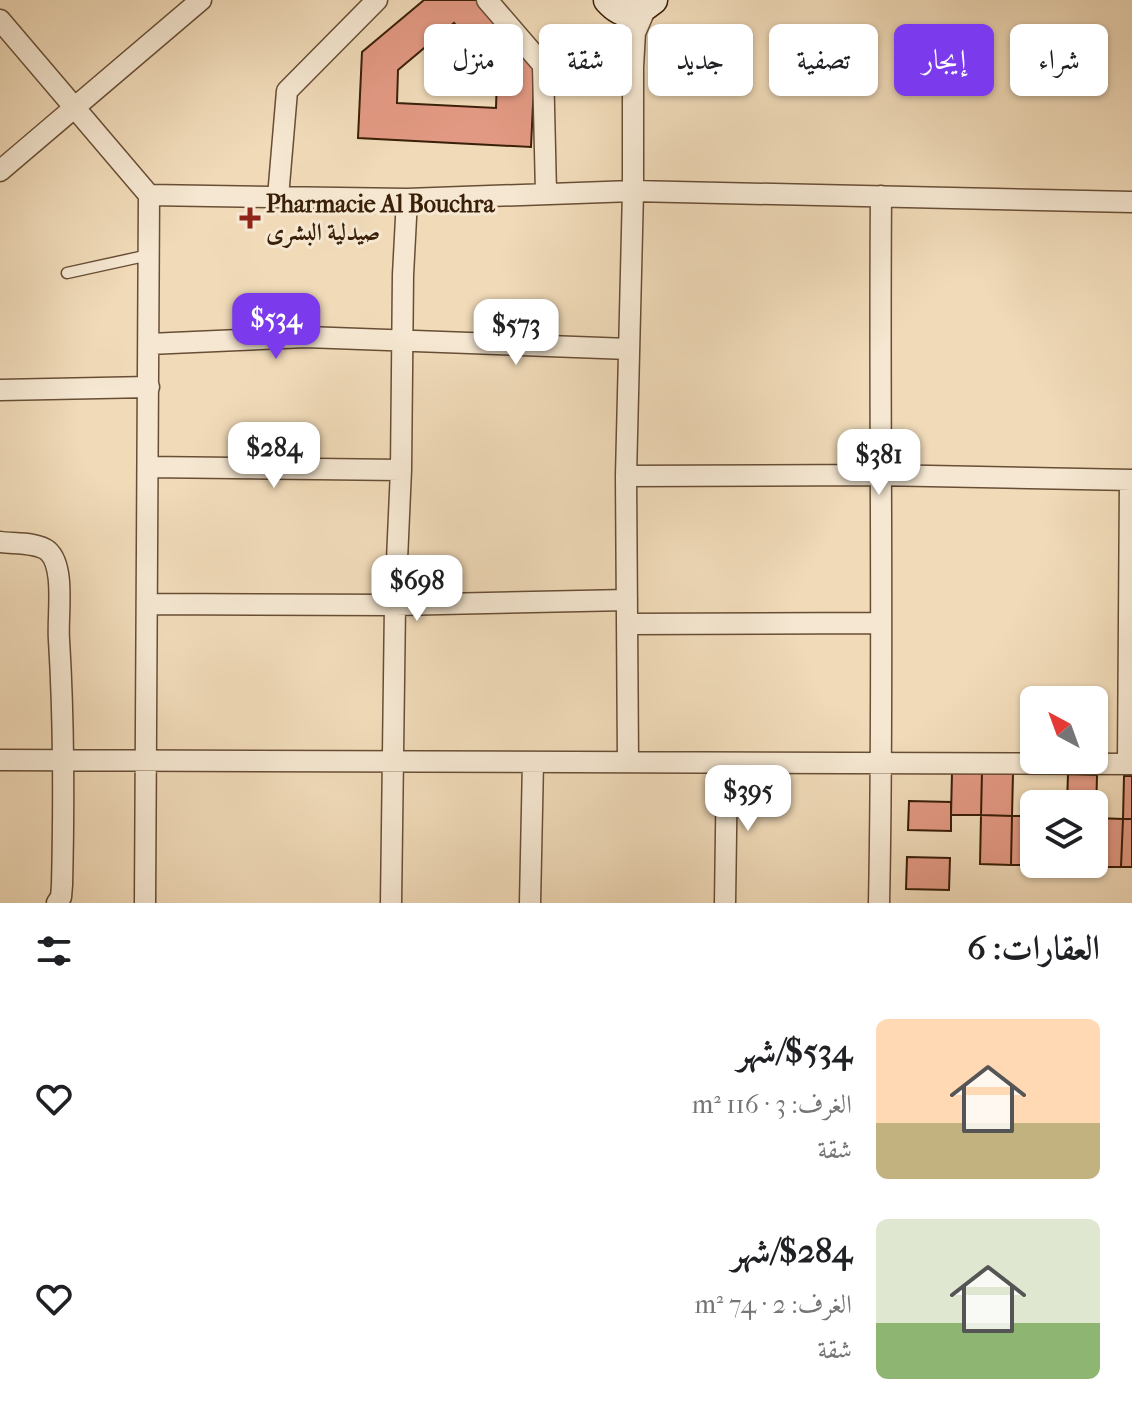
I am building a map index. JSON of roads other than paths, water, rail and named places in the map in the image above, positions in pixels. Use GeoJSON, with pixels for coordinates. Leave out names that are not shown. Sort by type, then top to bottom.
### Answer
{"type":"FeatureCollection","features":[{"type":"Feature","properties":{"kind":"street"},"geometry":{"type":"LineString","coordinates":[[0,171],[201,0]]}},
{"type":"Feature","properties":{"kind":"street"},"geometry":{"type":"LineString","coordinates":[[278,197],[287,91],[377,0]]}},
{"type":"Feature","properties":{"kind":"street"},"geometry":{"type":"LineString","coordinates":[[487,0],[543,65],[546,193]]}},
{"type":"Feature","properties":{"kind":"street"},"geometry":{"type":"LineString","coordinates":[[613,3],[630,14],[647,2]]}},
{"type":"Feature","properties":{"kind":"street"},"geometry":{"type":"LineString","coordinates":[[628,761],[626,476],[633,67],[635,33],[647,2]]}},
{"type":"Feature","properties":{"kind":"street"},"geometry":{"type":"LineString","coordinates":[[613,3],[633,67]]}},
{"type":"Feature","properties":{"kind":"street"},"geometry":{"type":"LineString","coordinates":[[0,20],[149,195],[145,903]]}},
{"type":"Feature","properties":{"kind":"street"},"geometry":{"type":"LineString","coordinates":[[149,195],[407,199],[633,191],[1132,202]]}},
{"type":"Feature","properties":{"kind":"street"},"geometry":{"type":"LineString","coordinates":[[879,903],[882,764],[879,475],[881,196]]}},
{"type":"Feature","properties":{"kind":"street"},"geometry":{"type":"LineString","coordinates":[[391,903],[395,605],[407,199]]}},
{"type":"Feature","properties":{"kind":"street"},"geometry":{"type":"LineString","coordinates":[[149,344],[306,337],[629,349]]}},
{"type":"Feature","properties":{"kind":"street"},"geometry":{"type":"LineString","coordinates":[[0,390],[149,387]]}},
{"type":"Feature","properties":{"kind":"street"},"geometry":{"type":"LineString","coordinates":[[148,467],[401,470]]}},
{"type":"Feature","properties":{"kind":"street"},"geometry":{"type":"LineString","coordinates":[[0,760],[1130,764],[1131,480],[879,475],[626,476]]}},
{"type":"Feature","properties":{"kind":"street"},"geometry":{"type":"LineString","coordinates":[[0,542],[39,546],[47,550],[55,561],[59,580],[58,637],[63,686],[64,761],[62,885],[57,903]]}},
{"type":"Feature","properties":{"kind":"street"},"geometry":{"type":"LineString","coordinates":[[148,604],[395,605],[627,600]]}},
{"type":"Feature","properties":{"kind":"street"},"geometry":{"type":"LineString","coordinates":[[627,624],[880,623]]}},
{"type":"Feature","properties":{"kind":"street"},"geometry":{"type":"LineString","coordinates":[[530,903],[533,762]]}},
{"type":"Feature","properties":{"kind":"street"},"geometry":{"type":"LineString","coordinates":[[725,903],[727,763]]}},
{"type":"Feature","properties":{"kind":"lane"},"geometry":{"type":"LineString","coordinates":[[67,273],[149,255]]}},
{"type":"Feature","properties":{"kind":"place","name":"Pharmacie Al Bouchra صيدلية البشرى"},"geometry":{"type":"Point","coordinates":[250,218]}}]}
